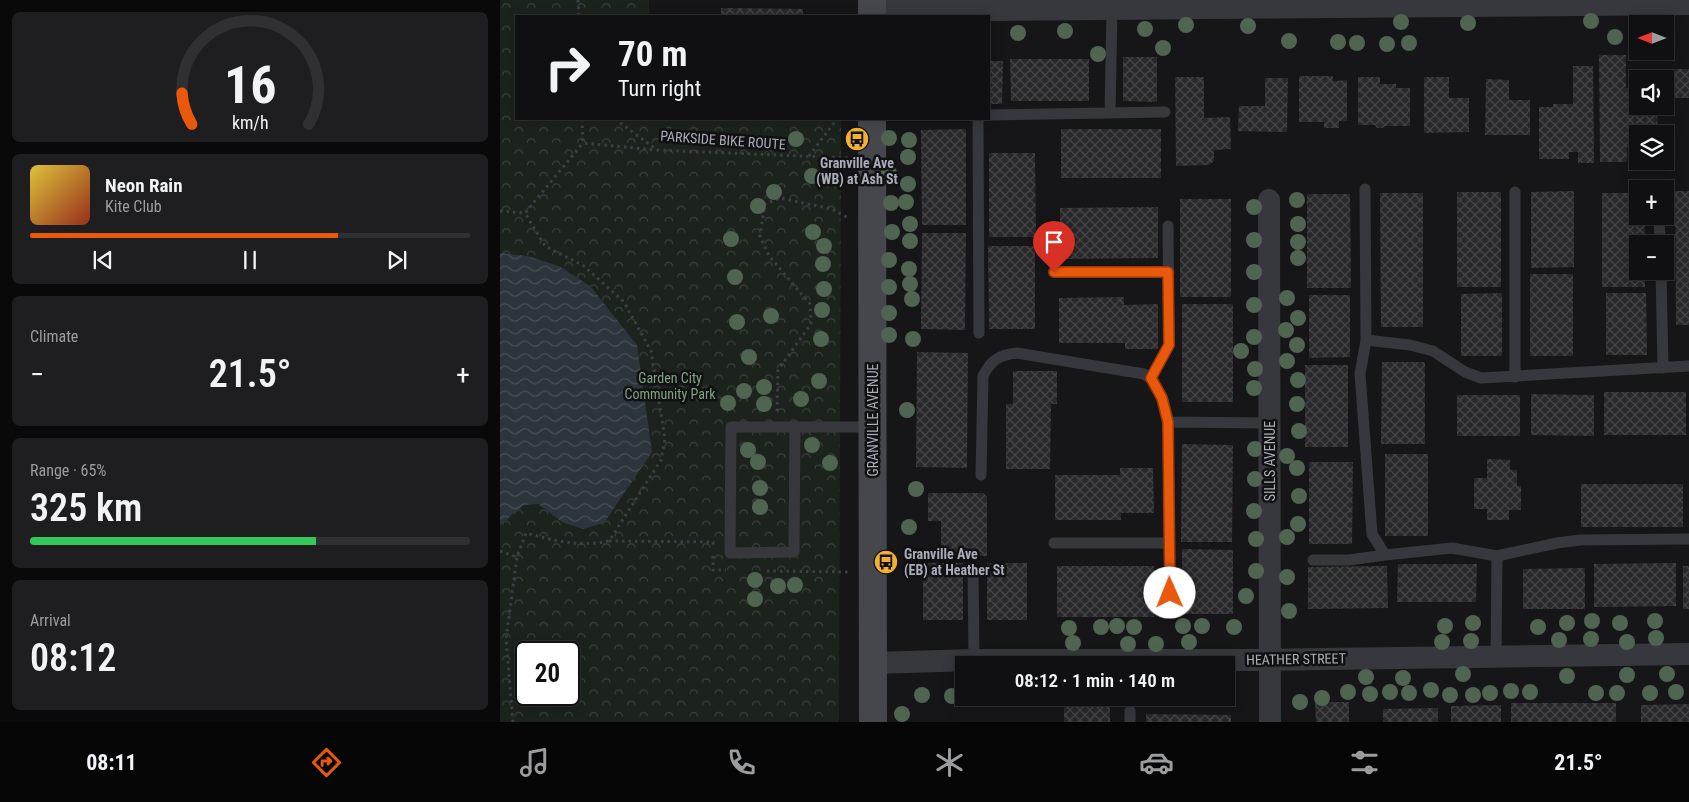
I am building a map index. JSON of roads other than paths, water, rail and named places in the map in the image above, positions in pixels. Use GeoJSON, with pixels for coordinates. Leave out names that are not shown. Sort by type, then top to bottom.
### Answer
{"type":"FeatureCollection","features":[{"type":"Feature","properties":{"kind":"street"},"geometry":{"type":"LineString","coordinates":[[872,9],[974,5],[1689,4]]}},
{"type":"Feature","properties":{"kind":"street","name":"GRANVILLE AVENUE"},"geometry":{"type":"LineString","coordinates":[[872,120],[873,722]]}},
{"type":"Feature","properties":{"kind":"street","name":"SILLS AVENUE"},"geometry":{"type":"LineString","coordinates":[[1269,200],[1270,722]]}},
{"type":"Feature","properties":{"kind":"street","name":"HEATHER STREET"},"geometry":{"type":"LineString","coordinates":[[1235,659],[1689,654]]}},
{"type":"Feature","properties":{"kind":"street","name":"HEATHER STREET"},"geometry":{"type":"LineString","coordinates":[[873,663],[955,661]]}},
{"type":"Feature","properties":{"kind":"lane"},"geometry":{"type":"LineString","coordinates":[[1109,6],[1110,113]]}},
{"type":"Feature","properties":{"kind":"lane"},"geometry":{"type":"LineString","coordinates":[[990,115],[1165,112]]}},
{"type":"Feature","properties":{"kind":"lane"},"geometry":{"type":"LineString","coordinates":[[978,120],[979,333]]}},
{"type":"Feature","properties":{"kind":"lane"},"geometry":{"type":"LineString","coordinates":[[1365,188],[1366,340],[1360,374],[1372,534],[1385,555]]}},
{"type":"Feature","properties":{"kind":"lane"},"geometry":{"type":"LineString","coordinates":[[1515,192],[1515,376]]}},
{"type":"Feature","properties":{"kind":"lane"},"geometry":{"type":"LineString","coordinates":[[1151,378],[1169,345],[1168,226]]}},
{"type":"Feature","properties":{"kind":"lane"},"geometry":{"type":"LineString","coordinates":[[1054,272],[1168,272]]}},
{"type":"Feature","properties":{"kind":"lane"},"geometry":{"type":"LineString","coordinates":[[1661,280],[1663,368]]}},
{"type":"Feature","properties":{"kind":"lane"},"geometry":{"type":"LineString","coordinates":[[1366,340],[1410,345],[1433,351],[1465,372],[1481,378],[1689,366]]}},
{"type":"Feature","properties":{"kind":"lane"},"geometry":{"type":"LineString","coordinates":[[981,474],[983,376],[988,366],[1003,354],[1027,354],[1144,374],[1151,378],[1162,398],[1168,422],[1170,610]]}},
{"type":"Feature","properties":{"kind":"lane"},"geometry":{"type":"LineString","coordinates":[[1168,422],[1270,423]]}},
{"type":"Feature","properties":{"kind":"lane"},"geometry":{"type":"LineString","coordinates":[[795,427],[794,552],[730,553],[731,427],[795,427],[873,427]]}},
{"type":"Feature","properties":{"kind":"lane"},"geometry":{"type":"LineString","coordinates":[[1313,560],[1349,560],[1452,548],[1497,556],[1580,540],[1689,539]]}},
{"type":"Feature","properties":{"kind":"lane"},"geometry":{"type":"LineString","coordinates":[[1054,543],[1168,543]]}},
{"type":"Feature","properties":{"kind":"lane"},"geometry":{"type":"LineString","coordinates":[[1496,657],[1497,556]]}},
{"type":"Feature","properties":{"kind":"lane"},"geometry":{"type":"LineString","coordinates":[[973,570],[974,656]]}},
{"type":"Feature","properties":{"kind":"water"},"geometry":{"type":"Polygon","coordinates":[[[500,253],[527,256],[559,266],[590,286],[637,345],[652,452],[604,523],[583,529],[562,522],[538,504],[524,505],[500,525],[500,253]]]}},
{"type":"Feature","properties":{"kind":"place","name":"Granville Ave (WB) at Ash St"},"geometry":{"type":"Point","coordinates":[857,139]}},
{"type":"Feature","properties":{"kind":"place","name":"Granville Ave (EB) at Heather St"},"geometry":{"type":"Point","coordinates":[886,562]}},
{"type":"Feature","properties":{"kind":"park label","name":"Garden City Community Park"},"geometry":{"type":"Point","coordinates":[670,386]}}]}
